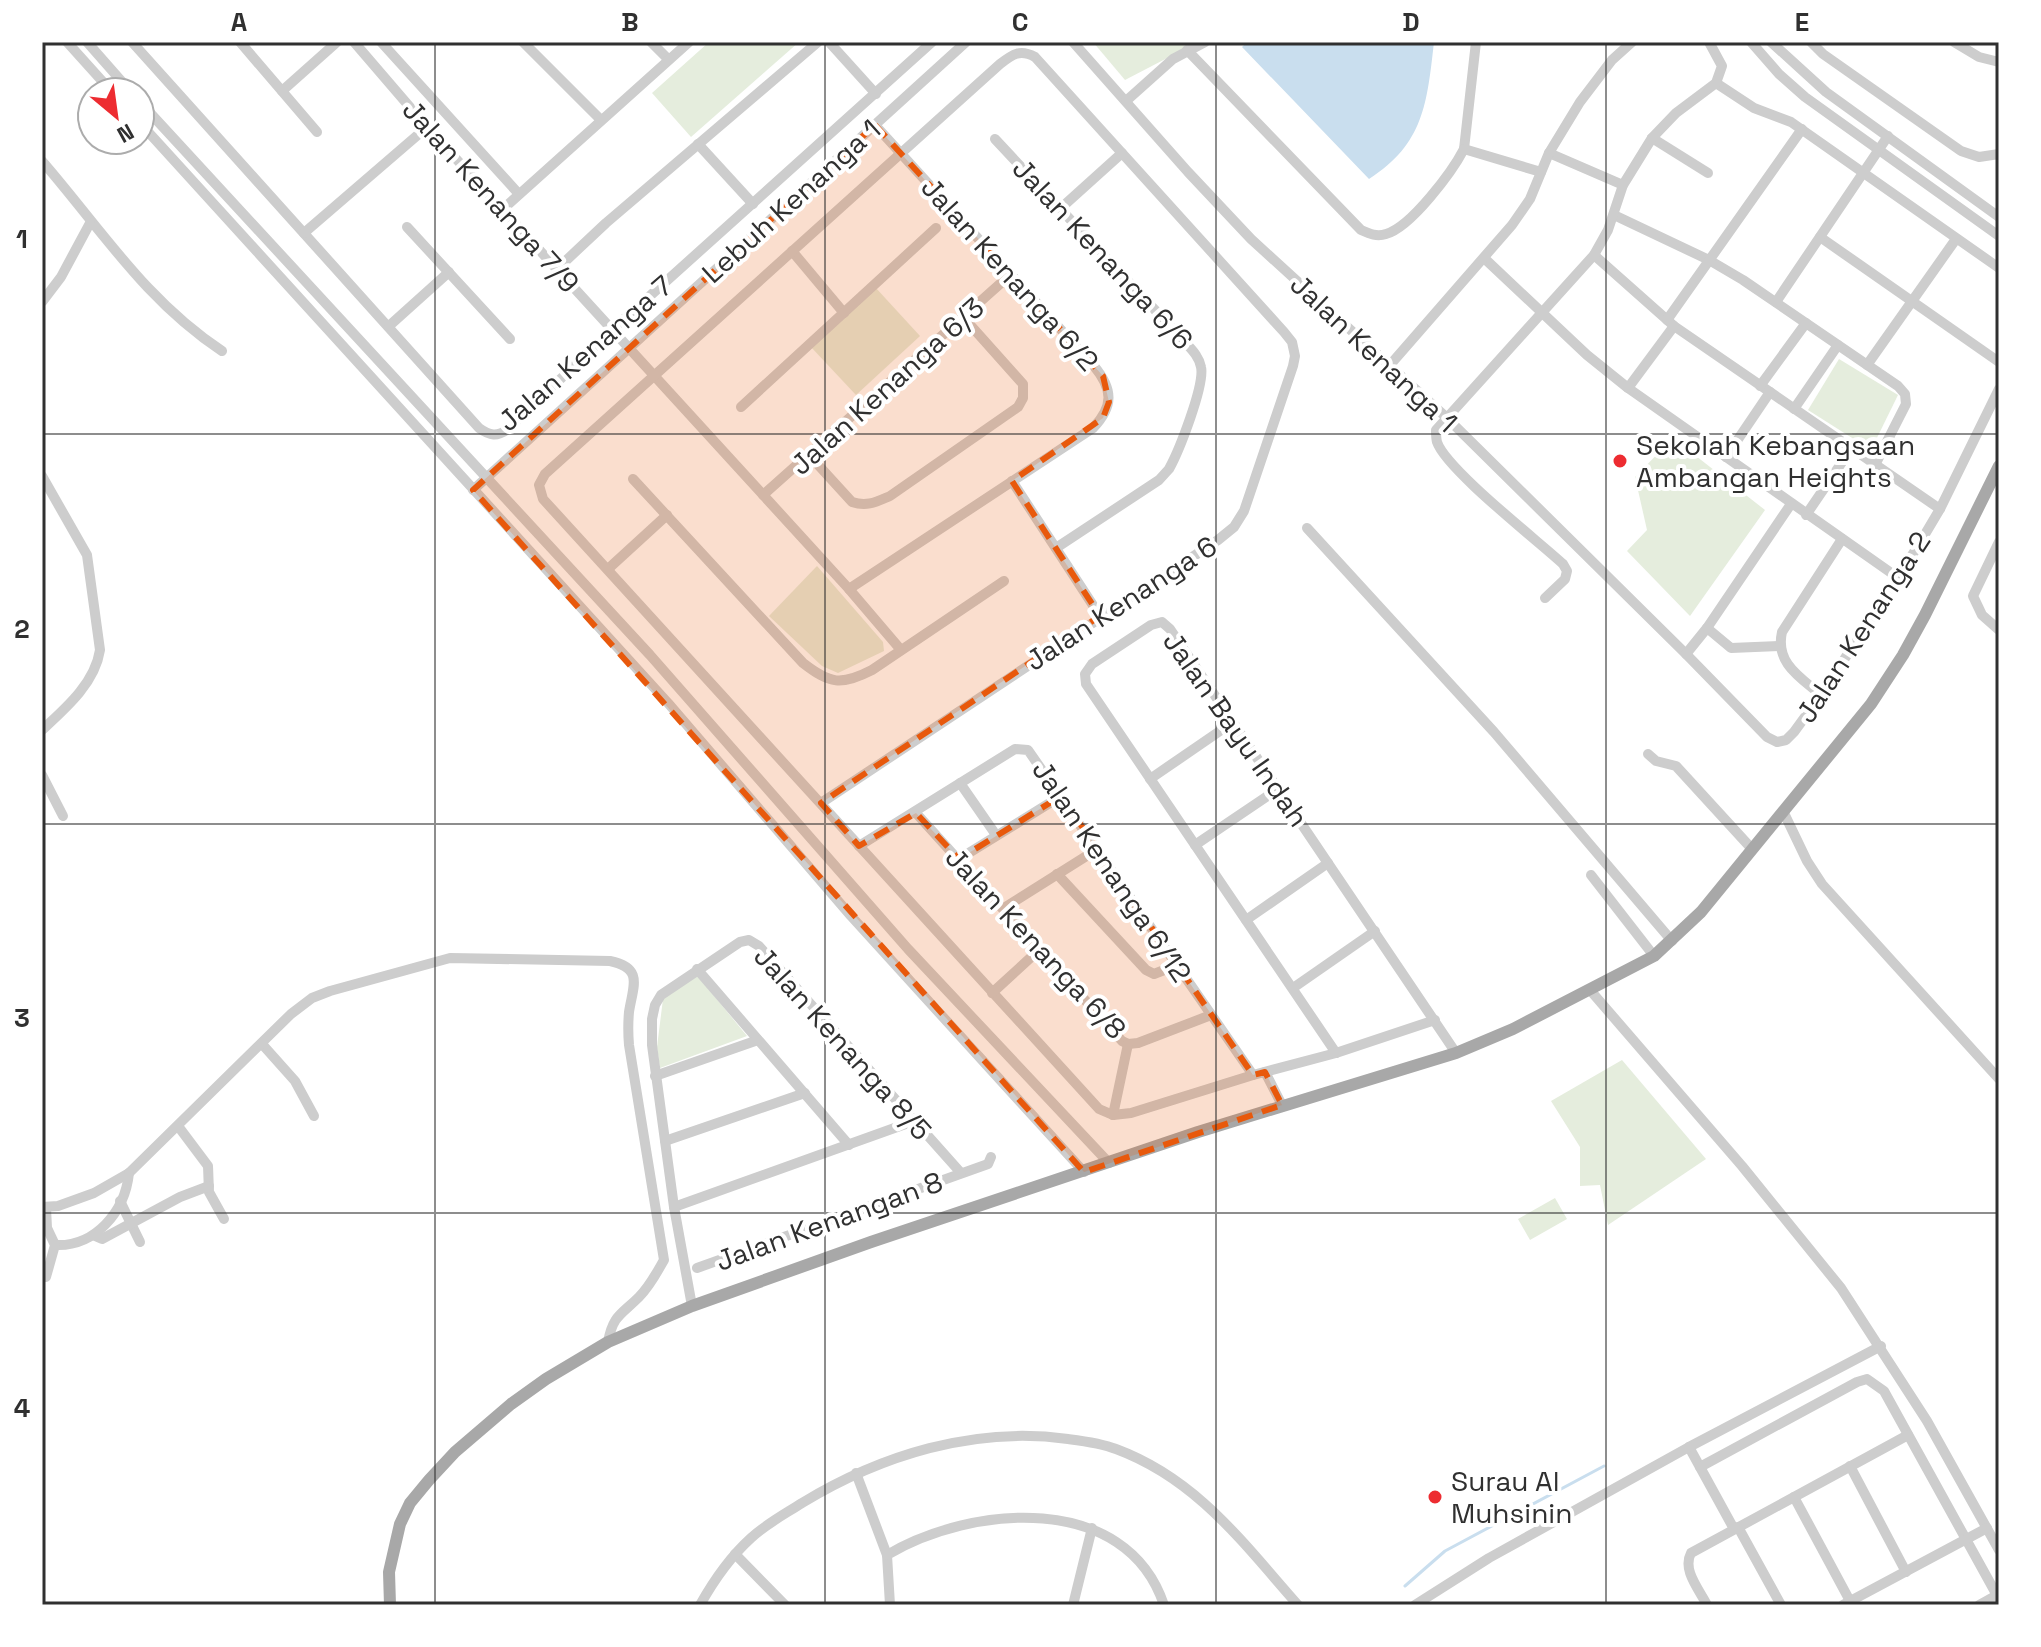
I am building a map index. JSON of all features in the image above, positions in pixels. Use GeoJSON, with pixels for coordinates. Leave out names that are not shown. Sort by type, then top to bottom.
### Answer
{"type":"FeatureCollection","features":[{"type":"Feature","properties":{"kind":"main road"},"geometry":{"type":"LineString","coordinates":[[390,1605],[389,1572],[400,1524],[410,1503],[429,1480],[455,1452],[511,1404],[608,1342],[692,1306],[871,1242],[1282,1105],[1456,1053],[1513,1029],[1654,956],[1701,912],[1855,725],[1903,655],[1999,466]]}},
{"type":"Feature","properties":{"kind":"street"},"geometry":{"type":"LineString","coordinates":[[67,42],[98,76]]}},
{"type":"Feature","properties":{"kind":"street"},"geometry":{"type":"LineString","coordinates":[[87,42],[117,76]]}},
{"type":"Feature","properties":{"kind":"street","name":"Jalan Kenanga 7"},"geometry":{"type":"LineString","coordinates":[[132,42],[479,428],[488,434],[500,434],[508,429],[612,330],[932,42]]}},
{"type":"Feature","properties":{"kind":"street"},"geometry":{"type":"LineString","coordinates":[[240,42],[317,132]]}},
{"type":"Feature","properties":{"kind":"street"},"geometry":{"type":"LineString","coordinates":[[282,91],[337,42]]}},
{"type":"Feature","properties":{"kind":"street","name":"Jalan Kenanga 7/9"},"geometry":{"type":"LineString","coordinates":[[354,42],[427,127],[629,348]]}},
{"type":"Feature","properties":{"kind":"street"},"geometry":{"type":"LineString","coordinates":[[381,42],[518,193]]}},
{"type":"Feature","properties":{"kind":"street"},"geometry":{"type":"LineString","coordinates":[[523,42],[600,119]]}},
{"type":"Feature","properties":{"kind":"street"},"geometry":{"type":"LineString","coordinates":[[651,42],[668,59]]}},
{"type":"Feature","properties":{"kind":"street"},"geometry":{"type":"LineString","coordinates":[[503,209],[689,42]]}},
{"type":"Feature","properties":{"kind":"street"},"geometry":{"type":"LineString","coordinates":[[557,269],[606,223],[818,42]]}},
{"type":"Feature","properties":{"kind":"street"},"geometry":{"type":"LineString","coordinates":[[829,42],[876,94]]}},
{"type":"Feature","properties":{"kind":"street","name":"Lebuh Kenanga 1"},"geometry":{"type":"LineString","coordinates":[[473,490],[966,42]]}},
{"type":"Feature","properties":{"kind":"street","name":"Jalan Kenanga 1"},"geometry":{"type":"LineString","coordinates":[[1073,42],[1251,239],[1447,418],[1686,654]]}},
{"type":"Feature","properties":{"kind":"street"},"geometry":{"type":"LineString","coordinates":[[1126,101],[1173,59],[1205,42]]}},
{"type":"Feature","properties":{"kind":"street"},"geometry":{"type":"LineString","coordinates":[[1187,50],[1361,230],[1373,235],[1385,235],[1410,218],[1457,163],[1464,149],[1476,42]]}},
{"type":"Feature","properties":{"kind":"street"},"geometry":{"type":"LineString","coordinates":[[1390,365],[1522,212],[1549,153],[1598,76],[1632,42]]}},
{"type":"Feature","properties":{"kind":"street"},"geometry":{"type":"LineString","coordinates":[[1545,598],[1565,579],[1567,571],[1540,542],[1478,490],[1443,452],[1436,430],[1594,255],[1614,215],[1623,185],[1652,138],[1676,113],[1716,83],[1722,66],[1709,42]]}},
{"type":"Feature","properties":{"kind":"street"},"geometry":{"type":"LineString","coordinates":[[1751,42],[1789,84],[1999,236]]}},
{"type":"Feature","properties":{"kind":"street"},"geometry":{"type":"LineString","coordinates":[[1771,42],[1826,92],[1999,217]]}},
{"type":"Feature","properties":{"kind":"street"},"geometry":{"type":"LineString","coordinates":[[1811,42],[1823,54],[1961,151],[1979,157],[1995,155]]}},
{"type":"Feature","properties":{"kind":"street"},"geometry":{"type":"LineString","coordinates":[[1954,42],[1979,57],[1999,62]]}},
{"type":"Feature","properties":{"kind":"street","name":"Jalan Kenanga 6"},"geometry":{"type":"LineString","coordinates":[[608,569],[549,507],[539,485],[545,474],[1000,64],[1015,53],[1026,52],[1035,57],[1292,342],[1295,356],[1290,379],[1244,511],[1234,527],[821,803]]}},
{"type":"Feature","properties":{"kind":"street"},"geometry":{"type":"LineString","coordinates":[[1716,83],[1740,101],[1777,114],[1802,129],[1999,268]]}},
{"type":"Feature","properties":{"kind":"street"},"geometry":{"type":"LineString","coordinates":[[156,119],[680,688],[908,949],[1109,1163]]}},
{"type":"Feature","properties":{"kind":"street","name":"Jalan Kenanga 6/2"},"geometry":{"type":"LineString","coordinates":[[849,589],[1093,428],[1103,418],[1109,402],[1103,376],[875,125]]}},
{"type":"Feature","properties":{"kind":"street"},"geometry":{"type":"LineString","coordinates":[[304,233],[427,127]]}},
{"type":"Feature","properties":{"kind":"street"},"geometry":{"type":"LineString","coordinates":[[1628,388],[1709,260],[1802,129]]}},
{"type":"Feature","properties":{"kind":"street"},"geometry":{"type":"LineString","coordinates":[[1776,302],[1888,136]]}},
{"type":"Feature","properties":{"kind":"street"},"geometry":{"type":"LineString","coordinates":[[1652,138],[1708,173]]}},
{"type":"Feature","properties":{"kind":"street","name":"Jalan Kenanga 6/6"},"geometry":{"type":"LineString","coordinates":[[995,139],[1196,355],[1202,368],[1195,399],[1169,469],[1159,480],[1056,548]]}},
{"type":"Feature","properties":{"kind":"street"},"geometry":{"type":"LineString","coordinates":[[156,141],[668,703],[851,916],[1084,1172]]}},
{"type":"Feature","properties":{"kind":"street"},"geometry":{"type":"LineString","coordinates":[[698,144],[753,204]]}},
{"type":"Feature","properties":{"kind":"street"},"geometry":{"type":"LineString","coordinates":[[1464,149],[1541,172]]}},
{"type":"Feature","properties":{"kind":"street"},"geometry":{"type":"LineString","coordinates":[[1061,208],[1122,153]]}},
{"type":"Feature","properties":{"kind":"street"},"geometry":{"type":"LineString","coordinates":[[1549,153],[1623,185]]}},
{"type":"Feature","properties":{"kind":"street"},"geometry":{"type":"LineString","coordinates":[[42,161],[90,223],[154,295],[196,334],[222,351]]}},
{"type":"Feature","properties":{"kind":"street"},"geometry":{"type":"LineString","coordinates":[[1614,215],[1709,260],[1898,386],[1905,394],[1906,404],[1875,465]]}},
{"type":"Feature","properties":{"kind":"street"},"geometry":{"type":"LineString","coordinates":[[42,302],[61,277],[90,223]]}},
{"type":"Feature","properties":{"kind":"street"},"geometry":{"type":"LineString","coordinates":[[407,227],[510,339]]}},
{"type":"Feature","properties":{"kind":"street"},"geometry":{"type":"LineString","coordinates":[[741,407],[936,228]]}},
{"type":"Feature","properties":{"kind":"street"},"geometry":{"type":"LineString","coordinates":[[1820,237],[1999,362]]}},
{"type":"Feature","properties":{"kind":"street"},"geometry":{"type":"LineString","coordinates":[[1867,365],[1956,239]]}},
{"type":"Feature","properties":{"kind":"street"},"geometry":{"type":"LineString","coordinates":[[792,251],[844,313]]}},
{"type":"Feature","properties":{"kind":"street"},"geometry":{"type":"LineString","coordinates":[[1594,255],[1671,323],[1940,509]]}},
{"type":"Feature","properties":{"kind":"street"},"geometry":{"type":"LineString","coordinates":[[1484,258],[1628,388],[1897,577]]}},
{"type":"Feature","properties":{"kind":"street"},"geometry":{"type":"LineString","coordinates":[[389,326],[449,272]]}},
{"type":"Feature","properties":{"kind":"street","name":"Jalan Kenanga 6/3"},"geometry":{"type":"LineString","coordinates":[[763,495],[1010,275]]}},
{"type":"Feature","properties":{"kind":"street"},"geometry":{"type":"LineString","coordinates":[[810,456],[852,502],[861,505],[873,503],[890,496],[1018,407],[1023,398],[1023,384],[964,318]]}},
{"type":"Feature","properties":{"kind":"street"},"geometry":{"type":"LineString","coordinates":[[1726,457],[1806,323]]}},
{"type":"Feature","properties":{"kind":"street"},"geometry":{"type":"LineString","coordinates":[[1794,409],[1838,345]]}},
{"type":"Feature","properties":{"kind":"street"},"geometry":{"type":"LineString","coordinates":[[629,348],[901,650]]}},
{"type":"Feature","properties":{"kind":"street","name":"Jalan Kenanga 2"},"geometry":{"type":"LineString","coordinates":[[1686,654],[1767,737],[1777,742],[1786,740],[1821,695],[1940,509],[1999,389]]}},
{"type":"Feature","properties":{"kind":"street"},"geometry":{"type":"LineString","coordinates":[[1806,515],[1851,449]]}},
{"type":"Feature","properties":{"kind":"street"},"geometry":{"type":"LineString","coordinates":[[42,476],[87,555],[100,650],[92,677],[42,730]]}},
{"type":"Feature","properties":{"kind":"street"},"geometry":{"type":"LineString","coordinates":[[633,479],[803,663],[837,682],[854,679],[1004,581]]}},
{"type":"Feature","properties":{"kind":"street"},"geometry":{"type":"LineString","coordinates":[[1012,481],[1100,616]]}},
{"type":"Feature","properties":{"kind":"street"},"geometry":{"type":"LineString","coordinates":[[1686,654],[1791,504]]}},
{"type":"Feature","properties":{"kind":"street"},"geometry":{"type":"LineString","coordinates":[[667,515],[608,569],[1099,1109],[1113,1115],[1131,1113],[1336,1053],[1435,1020]]}},
{"type":"Feature","properties":{"kind":"street"},"geometry":{"type":"LineString","coordinates":[[1307,528],[1484,720],[1672,941]]}},
{"type":"Feature","properties":{"kind":"street"},"geometry":{"type":"LineString","coordinates":[[1821,695],[1794,672],[1779,646],[1782,632],[1842,539]]}},
{"type":"Feature","properties":{"kind":"street"},"geometry":{"type":"LineString","coordinates":[[1999,542],[1973,596],[1982,615],[1999,630]]}},
{"type":"Feature","properties":{"kind":"street","name":"Jalan Bayu Indah"},"geometry":{"type":"LineString","coordinates":[[1336,1053],[1086,684],[1085,674],[1092,664],[1151,625],[1162,622],[1170,629],[1456,1053]]}},
{"type":"Feature","properties":{"kind":"street"},"geometry":{"type":"LineString","coordinates":[[1707,628],[1731,648],[1779,646]]}},
{"type":"Feature","properties":{"kind":"street"},"geometry":{"type":"LineString","coordinates":[[1150,779],[1233,722]]}},
{"type":"Feature","properties":{"kind":"street","name":"Jalan Kenanga 6/12"},"geometry":{"type":"LineString","coordinates":[[859,846],[960,783],[1022,748],[1028,750],[1253,1075]]}},
{"type":"Feature","properties":{"kind":"street"},"geometry":{"type":"LineString","coordinates":[[1648,754],[1656,761],[1676,766],[1752,849]]}},
{"type":"Feature","properties":{"kind":"street"},"geometry":{"type":"LineString","coordinates":[[42,775],[63,816]]}},
{"type":"Feature","properties":{"kind":"street"},"geometry":{"type":"LineString","coordinates":[[960,783],[996,835]]}},
{"type":"Feature","properties":{"kind":"street"},"geometry":{"type":"LineString","coordinates":[[1195,845],[1278,789]]}},
{"type":"Feature","properties":{"kind":"street"},"geometry":{"type":"LineString","coordinates":[[959,859],[1061,796]]}},
{"type":"Feature","properties":{"kind":"street"},"geometry":{"type":"LineString","coordinates":[[1783,811],[1822,884],[1999,1079]]}},
{"type":"Feature","properties":{"kind":"street","name":"Jalan Kenanga 6/8"},"geometry":{"type":"LineString","coordinates":[[916,813],[1122,1041],[1138,1043],[1211,1015]]}},
{"type":"Feature","properties":{"kind":"street"},"geometry":{"type":"LineString","coordinates":[[1004,908],[1096,850]]}},
{"type":"Feature","properties":{"kind":"street"},"geometry":{"type":"LineString","coordinates":[[1246,920],[1328,863]]}},
{"type":"Feature","properties":{"kind":"street"},"geometry":{"type":"LineString","coordinates":[[1057,874],[1146,970],[1154,974],[1177,965]]}},
{"type":"Feature","properties":{"kind":"street"},"geometry":{"type":"LineString","coordinates":[[1591,875],[1654,956]]}},
{"type":"Feature","properties":{"kind":"street"},"geometry":{"type":"LineString","coordinates":[[1293,988],[1375,931]]}},
{"type":"Feature","properties":{"kind":"street","name":"Jalan Kenanga 8/5"},"geometry":{"type":"LineString","coordinates":[[692,1306],[655,1076],[652,1045],[655,1005],[661,995],[740,942],[749,940],[759,946],[961,1173]]}},
{"type":"Feature","properties":{"kind":"street"},"geometry":{"type":"LineString","coordinates":[[992,993],[1040,949]]}},
{"type":"Feature","properties":{"kind":"street"},"geometry":{"type":"LineString","coordinates":[[46,1277],[55,1245],[47,1228],[44,1208],[94,1193],[129,1173],[301,1005],[312,998],[438,961],[466,957],[610,961],[624,964],[635,980],[628,1024],[629,1045],[664,1260],[640,1296],[617,1315],[611,1325],[608,1342]]}},
{"type":"Feature","properties":{"kind":"street"},"geometry":{"type":"LineString","coordinates":[[697,969],[849,1145]]}},
{"type":"Feature","properties":{"kind":"street"},"geometry":{"type":"LineString","coordinates":[[1590,990],[1742,1166],[1841,1288],[1935,1433],[1999,1550]]}},
{"type":"Feature","properties":{"kind":"street"},"geometry":{"type":"LineString","coordinates":[[655,1076],[758,1040]]}},
{"type":"Feature","properties":{"kind":"street"},"geometry":{"type":"LineString","coordinates":[[262,1044],[295,1081],[314,1116]]}},
{"type":"Feature","properties":{"kind":"street"},"geometry":{"type":"LineString","coordinates":[[1113,1115],[1128,1044]]}},
{"type":"Feature","properties":{"kind":"street"},"geometry":{"type":"LineString","coordinates":[[1265,1072],[1282,1105]]}},
{"type":"Feature","properties":{"kind":"street"},"geometry":{"type":"LineString","coordinates":[[665,1141],[805,1093]]}},
{"type":"Feature","properties":{"kind":"street"},"geometry":{"type":"LineString","coordinates":[[674,1207],[914,1121]]}},
{"type":"Feature","properties":{"kind":"street"},"geometry":{"type":"LineString","coordinates":[[178,1126],[208,1166],[213,1200],[224,1219]]}},
{"type":"Feature","properties":{"kind":"street","name":"Jalan Kenangan 8"},"geometry":{"type":"LineString","coordinates":[[697,1268],[988,1164],[991,1157]]}},
{"type":"Feature","properties":{"kind":"street"},"geometry":{"type":"LineString","coordinates":[[55,1245],[77,1244],[95,1236],[128,1187],[129,1173]]}},
{"type":"Feature","properties":{"kind":"street"},"geometry":{"type":"LineString","coordinates":[[95,1236],[102,1239],[192,1191],[209,1186]]}},
{"type":"Feature","properties":{"kind":"street"},"geometry":{"type":"LineString","coordinates":[[120,1201],[140,1242]]}},
{"type":"Feature","properties":{"kind":"street"},"geometry":{"type":"LineString","coordinates":[[1415,1605],[1480,1563],[1689,1447],[1881,1346]]}},
{"type":"Feature","properties":{"kind":"street"},"geometry":{"type":"LineString","coordinates":[[1700,1467],[1867,1379],[1884,1391],[1998,1597],[1979,1605]]}},
{"type":"Feature","properties":{"kind":"street"},"geometry":{"type":"LineString","coordinates":[[1707,1605],[1688,1569],[1687,1561],[1691,1553],[1908,1435]]}},
{"type":"Feature","properties":{"kind":"street"},"geometry":{"type":"LineString","coordinates":[[700,1605],[714,1580],[753,1536],[856,1473],[889,1459],[940,1445],[999,1437],[1045,1436],[1114,1448],[1171,1476],[1218,1514],[1294,1603]]}},
{"type":"Feature","properties":{"kind":"street"},"geometry":{"type":"LineString","coordinates":[[1689,1447],[1781,1605]]}},
{"type":"Feature","properties":{"kind":"street"},"geometry":{"type":"LineString","coordinates":[[1850,1466],[1906,1572]]}},
{"type":"Feature","properties":{"kind":"street"},"geometry":{"type":"LineString","coordinates":[[856,1473],[887,1555],[890,1605]]}},
{"type":"Feature","properties":{"kind":"street"},"geometry":{"type":"LineString","coordinates":[[1794,1497],[1846,1603],[1987,1528]]}},
{"type":"Feature","properties":{"kind":"street"},"geometry":{"type":"LineString","coordinates":[[887,1555],[928,1534],[980,1520],[1038,1519],[1092,1528],[1113,1538],[1134,1556],[1151,1577],[1164,1605]]}},
{"type":"Feature","properties":{"kind":"street"},"geometry":{"type":"LineString","coordinates":[[1073,1605],[1092,1528]]}},
{"type":"Feature","properties":{"kind":"street"},"geometry":{"type":"LineString","coordinates":[[735,1554],[785,1605]]}},
{"type":"Feature","properties":{"kind":"highlighted area"},"geometry":{"type":"Polygon","coordinates":[[[875,125],[1103,376],[1109,402],[1103,418],[1012,481],[1100,616],[821,803],[859,846],[916,813],[959,859],[1061,796],[1253,1075],[1265,1072],[1282,1105],[1084,1172],[473,490],[875,125]]]}},
{"type":"Feature","properties":{"kind":"green space"},"geometry":{"type":"Polygon","coordinates":[[[709,42],[799,42],[691,137],[652,93],[709,42]]]}},
{"type":"Feature","properties":{"kind":"green space"},"geometry":{"type":"Polygon","coordinates":[[[1093,42],[1198,42],[1125,80],[1093,42]]]}},
{"type":"Feature","properties":{"kind":"green space"},"geometry":{"type":"Polygon","coordinates":[[[875,287],[920,336],[856,395],[811,347],[875,287]]]}},
{"type":"Feature","properties":{"kind":"green space"},"geometry":{"type":"Polygon","coordinates":[[[1839,359],[1898,395],[1871,450],[1808,410],[1839,359]]]}},
{"type":"Feature","properties":{"kind":"green space"},"geometry":{"type":"Polygon","coordinates":[[[1673,438],[1765,510],[1690,616],[1627,551],[1647,530],[1635,477],[1673,438]]]}},
{"type":"Feature","properties":{"kind":"green space"},"geometry":{"type":"Polygon","coordinates":[[[817,566],[883,642],[884,651],[838,673],[822,666],[769,616],[817,566]]]}},
{"type":"Feature","properties":{"kind":"green space"},"geometry":{"type":"Polygon","coordinates":[[[697,975],[747,1036],[660,1068],[657,1047],[663,999],[697,975]]]}},
{"type":"Feature","properties":{"kind":"green space"},"geometry":{"type":"Polygon","coordinates":[[[1622,1060],[1706,1159],[1608,1225],[1600,1185],[1580,1186],[1580,1147],[1551,1101],[1622,1060]]]}},
{"type":"Feature","properties":{"kind":"green space"},"geometry":{"type":"Polygon","coordinates":[[[1555,1198],[1567,1219],[1530,1240],[1518,1219],[1555,1198]]]}},
{"type":"Feature","properties":{"kind":"water"},"geometry":{"type":"Polygon","coordinates":[[[1247,42],[1434,42],[1425,103],[1412,136],[1387,166],[1369,179],[1242,47],[1247,42]]]}},
{"type":"Feature","properties":{"kind":"waterway"},"geometry":{"type":"LineString","coordinates":[[1405,1586],[1445,1551],[1604,1466]]}},
{"type":"Feature","properties":{"kind":"place","name":"Sekolah Kebangsaan Ambangan Heights"},"geometry":{"type":"Point","coordinates":[1620,461]}},
{"type":"Feature","properties":{"kind":"place","name":"Surau Al Muhsinin"},"geometry":{"type":"Point","coordinates":[1435,1497]}}]}
